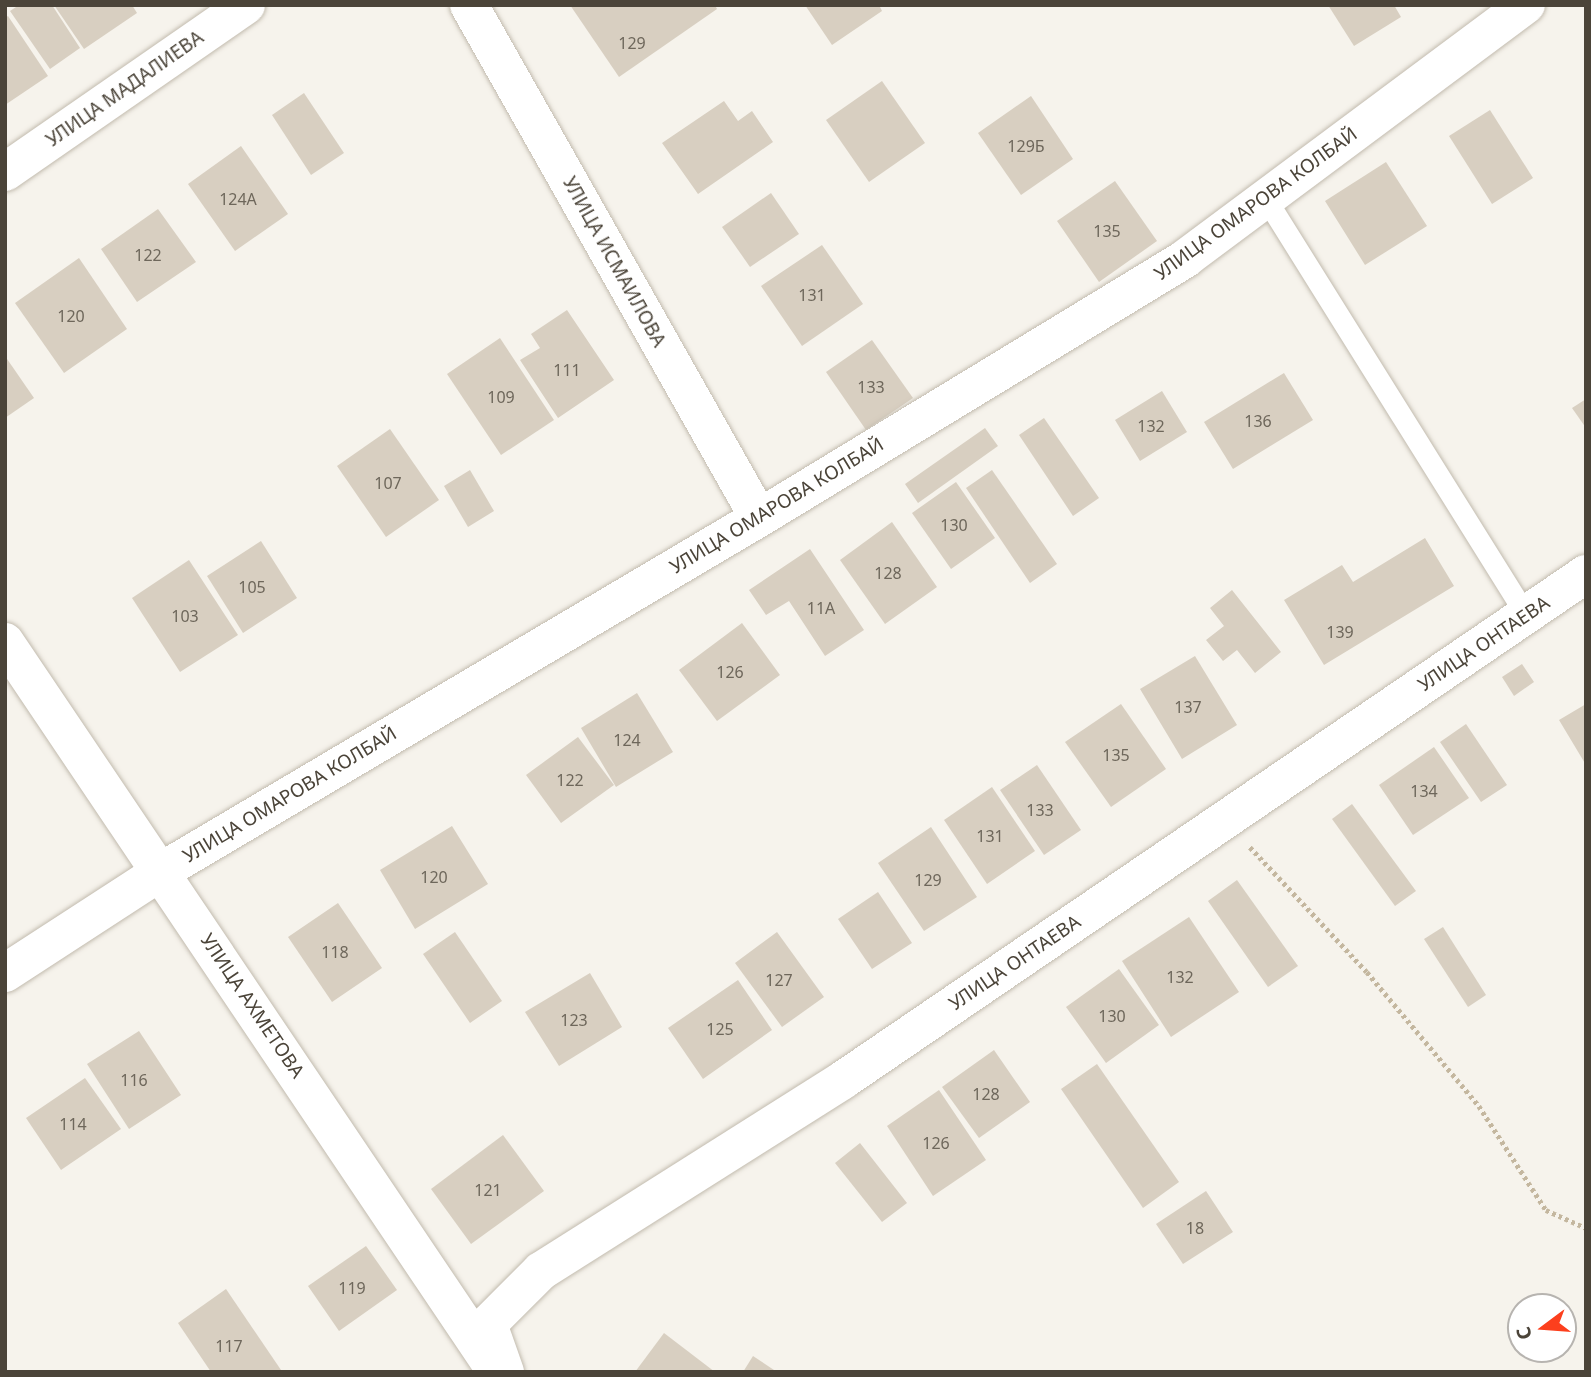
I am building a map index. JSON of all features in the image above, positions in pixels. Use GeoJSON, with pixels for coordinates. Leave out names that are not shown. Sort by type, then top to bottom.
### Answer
{"type":"FeatureCollection","features":[{"type":"Feature","properties":{"kind":"street","name":"УЛИЦА МАДАЛИЕВА"},"geometry":{"type":"LineString","coordinates":[[5,172],[246,5]]}},
{"type":"Feature","properties":{"kind":"street","name":"УЛИЦА ИСМАИЛОВА"},"geometry":{"type":"LineString","coordinates":[[468,5],[759,518]]}},
{"type":"Feature","properties":{"kind":"street","name":"УЛИЦА ОМАРОВА КОЛБАЙ"},"geometry":{"type":"LineString","coordinates":[[5,973],[162,871],[759,518],[1185,258],[1527,5]]}},
{"type":"Feature","properties":{"kind":"street","name":"УЛИЦА ОНТАЕВА"},"geometry":{"type":"LineString","coordinates":[[505,1372],[488,1324],[541,1271],[844,1080],[1586,574]]}},
{"type":"Feature","properties":{"kind":"street","name":"УЛИЦА АХМЕТОВА"},"geometry":{"type":"LineString","coordinates":[[5,642],[162,871],[496,1372]]}},
{"type":"Feature","properties":{"kind":"lane"},"geometry":{"type":"LineString","coordinates":[[1266,199],[1526,615]]}},
{"type":"Feature","properties":{"kind":"path"},"geometry":{"type":"LineString","coordinates":[[1226,819],[1367,972],[1479,1106],[1546,1210],[1586,1228]]}},
{"type":"Feature","properties":{"kind":"building"},"geometry":{"type":"Polygon","coordinates":[[[19,5],[52,5],[80,48],[50,69],[10,11],[19,5]]]}},
{"type":"Feature","properties":{"kind":"building"},"geometry":{"type":"Polygon","coordinates":[[[54,5],[132,5],[137,13],[84,49],[54,5]]]}},
{"type":"Feature","properties":{"kind":"building"},"geometry":{"type":"Polygon","coordinates":[[[570,5],[715,5],[717,9],[619,77],[570,5]]]}},
{"type":"Feature","properties":{"kind":"building"},"geometry":{"type":"Polygon","coordinates":[[[805,5],[879,5],[882,11],[832,45],[805,5]]]}},
{"type":"Feature","properties":{"kind":"building"},"geometry":{"type":"Polygon","coordinates":[[[1328,5],[1394,5],[1401,17],[1354,46],[1328,5]]]}},
{"type":"Feature","properties":{"kind":"building"},"geometry":{"type":"Polygon","coordinates":[[[8,16],[48,76],[5,105],[5,18],[8,16]]]}},
{"type":"Feature","properties":{"kind":"building"},"geometry":{"type":"Polygon","coordinates":[[[882,81],[925,143],[869,182],[826,120],[882,81]]]}},
{"type":"Feature","properties":{"kind":"building"},"geometry":{"type":"Polygon","coordinates":[[[304,93],[344,153],[311,175],[272,115],[304,93]]]}},
{"type":"Feature","properties":{"kind":"building"},"geometry":{"type":"Polygon","coordinates":[[[1031,96],[1073,159],[1021,195],[978,133],[1031,96]]]}},
{"type":"Feature","properties":{"kind":"building"},"geometry":{"type":"Polygon","coordinates":[[[724,101],[738,121],[752,111],[773,142],[698,194],[662,143],[724,101]]]}},
{"type":"Feature","properties":{"kind":"building"},"geometry":{"type":"Polygon","coordinates":[[[1490,110],[1533,178],[1492,204],[1449,136],[1490,110]]]}},
{"type":"Feature","properties":{"kind":"building"},"geometry":{"type":"Polygon","coordinates":[[[241,146],[288,214],[235,251],[188,184],[241,146]]]}},
{"type":"Feature","properties":{"kind":"building"},"geometry":{"type":"Polygon","coordinates":[[[1386,162],[1427,226],[1365,265],[1325,201],[1386,162]]]}},
{"type":"Feature","properties":{"kind":"building"},"geometry":{"type":"Polygon","coordinates":[[[1115,181],[1157,241],[1099,282],[1057,221],[1115,181]]]}},
{"type":"Feature","properties":{"kind":"building"},"geometry":{"type":"Polygon","coordinates":[[[771,193],[799,234],[750,267],[722,227],[771,193]]]}},
{"type":"Feature","properties":{"kind":"building"},"geometry":{"type":"Polygon","coordinates":[[[158,209],[196,262],[137,302],[101,249],[158,209]]]}},
{"type":"Feature","properties":{"kind":"building"},"geometry":{"type":"Polygon","coordinates":[[[822,245],[863,304],[802,346],[761,286],[822,245]]]}},
{"type":"Feature","properties":{"kind":"building"},"geometry":{"type":"Polygon","coordinates":[[[79,258],[127,329],[64,373],[15,303],[79,258]]]}},
{"type":"Feature","properties":{"kind":"building"},"geometry":{"type":"Polygon","coordinates":[[[567,310],[614,380],[558,418],[520,360],[540,348],[531,334],[567,310]]]}},
{"type":"Feature","properties":{"kind":"building"},"geometry":{"type":"Polygon","coordinates":[[[500,338],[554,420],[501,455],[447,374],[500,338]]]}},
{"type":"Feature","properties":{"kind":"building"},"geometry":{"type":"Polygon","coordinates":[[[872,340],[913,398],[866,430],[826,372],[872,340]]]}},
{"type":"Feature","properties":{"kind":"building"},"geometry":{"type":"Polygon","coordinates":[[[5,356],[34,398],[5,418],[5,356]]]}},
{"type":"Feature","properties":{"kind":"building"},"geometry":{"type":"Polygon","coordinates":[[[1284,373],[1313,420],[1233,469],[1204,422],[1284,373]]]}},
{"type":"Feature","properties":{"kind":"building"},"geometry":{"type":"Polygon","coordinates":[[[1162,391],[1187,432],[1140,461],[1115,420],[1162,391]]]}},
{"type":"Feature","properties":{"kind":"building"},"geometry":{"type":"Polygon","coordinates":[[[1586,399],[1586,428],[1572,408],[1586,399]]]}},
{"type":"Feature","properties":{"kind":"building"},"geometry":{"type":"Polygon","coordinates":[[[1044,418],[1099,498],[1073,516],[1019,435],[1044,418]]]}},
{"type":"Feature","properties":{"kind":"building"},"geometry":{"type":"Polygon","coordinates":[[[985,428],[998,446],[918,503],[905,484],[985,428]]]}},
{"type":"Feature","properties":{"kind":"building"},"geometry":{"type":"Polygon","coordinates":[[[390,429],[439,500],[386,537],[337,466],[390,429]]]}},
{"type":"Feature","properties":{"kind":"building"},"geometry":{"type":"Polygon","coordinates":[[[470,470],[494,511],[468,527],[444,486],[470,470]]]}},
{"type":"Feature","properties":{"kind":"building"},"geometry":{"type":"Polygon","coordinates":[[[992,470],[1057,564],[1030,583],[966,488],[992,470]]]}},
{"type":"Feature","properties":{"kind":"building"},"geometry":{"type":"Polygon","coordinates":[[[956,482],[995,538],[951,569],[912,513],[956,482]]]}},
{"type":"Feature","properties":{"kind":"building"},"geometry":{"type":"Polygon","coordinates":[[[892,522],[937,587],[885,624],[840,560],[892,522]]]}},
{"type":"Feature","properties":{"kind":"building"},"geometry":{"type":"Polygon","coordinates":[[[1425,538],[1454,586],[1324,665],[1284,600],[1342,565],[1353,582],[1425,538]]]}},
{"type":"Feature","properties":{"kind":"building"},"geometry":{"type":"Polygon","coordinates":[[[261,541],[297,598],[243,633],[207,576],[261,541]]]}},
{"type":"Feature","properties":{"kind":"building"},"geometry":{"type":"Polygon","coordinates":[[[810,549],[864,630],[825,656],[789,601],[766,615],[749,590],[810,549]]]}},
{"type":"Feature","properties":{"kind":"building"},"geometry":{"type":"Polygon","coordinates":[[[189,560],[238,635],[180,672],[132,598],[189,560]]]}},
{"type":"Feature","properties":{"kind":"building"},"geometry":{"type":"Polygon","coordinates":[[[1232,590],[1281,652],[1255,673],[1237,650],[1223,661],[1206,640],[1224,626],[1210,608],[1232,590]]]}},
{"type":"Feature","properties":{"kind":"building"},"geometry":{"type":"Polygon","coordinates":[[[742,623],[780,675],[717,721],[679,670],[742,623]]]}},
{"type":"Feature","properties":{"kind":"building"},"geometry":{"type":"Polygon","coordinates":[[[1195,656],[1237,725],[1182,759],[1140,689],[1195,656]]]}},
{"type":"Feature","properties":{"kind":"building"},"geometry":{"type":"Polygon","coordinates":[[[1522,664],[1534,682],[1514,696],[1502,677],[1522,664]]]}},
{"type":"Feature","properties":{"kind":"building"},"geometry":{"type":"Polygon","coordinates":[[[637,693],[673,752],[616,787],[581,728],[637,693]]]}},
{"type":"Feature","properties":{"kind":"building"},"geometry":{"type":"Polygon","coordinates":[[[1121,704],[1166,769],[1111,807],[1065,742],[1121,704]]]}},
{"type":"Feature","properties":{"kind":"building"},"geometry":{"type":"Polygon","coordinates":[[[1586,704],[1586,765],[1559,720],[1586,704]]]}},
{"type":"Feature","properties":{"kind":"building"},"geometry":{"type":"Polygon","coordinates":[[[1466,724],[1507,785],[1481,802],[1440,742],[1466,724]]]}},
{"type":"Feature","properties":{"kind":"building"},"geometry":{"type":"Polygon","coordinates":[[[578,737],[614,785],[561,823],[526,775],[578,737]]]}},
{"type":"Feature","properties":{"kind":"building"},"geometry":{"type":"Polygon","coordinates":[[[1434,747],[1469,798],[1413,835],[1379,785],[1434,747]]]}},
{"type":"Feature","properties":{"kind":"building"},"geometry":{"type":"Polygon","coordinates":[[[1037,765],[1081,830],[1044,855],[1000,790],[1037,765]]]}},
{"type":"Feature","properties":{"kind":"building"},"geometry":{"type":"Polygon","coordinates":[[[992,787],[1035,851],[987,884],[944,820],[992,787]]]}},
{"type":"Feature","properties":{"kind":"building"},"geometry":{"type":"Polygon","coordinates":[[[1352,804],[1416,891],[1395,906],[1332,819],[1352,804]]]}},
{"type":"Feature","properties":{"kind":"building"},"geometry":{"type":"Polygon","coordinates":[[[452,826],[488,884],[415,929],[380,870],[452,826]]]}},
{"type":"Feature","properties":{"kind":"building"},"geometry":{"type":"Polygon","coordinates":[[[931,827],[977,897],[924,931],[878,863],[931,827]]]}},
{"type":"Feature","properties":{"kind":"building"},"geometry":{"type":"Polygon","coordinates":[[[1237,880],[1298,966],[1268,987],[1208,901],[1237,880]]]}},
{"type":"Feature","properties":{"kind":"building"},"geometry":{"type":"Polygon","coordinates":[[[878,892],[912,943],[872,969],[838,919],[878,892]]]}},
{"type":"Feature","properties":{"kind":"building"},"geometry":{"type":"Polygon","coordinates":[[[338,903],[382,968],[332,1002],[288,937],[338,903]]]}},
{"type":"Feature","properties":{"kind":"building"},"geometry":{"type":"Polygon","coordinates":[[[1189,917],[1239,992],[1171,1037],[1122,961],[1189,917]]]}},
{"type":"Feature","properties":{"kind":"building"},"geometry":{"type":"Polygon","coordinates":[[[1443,927],[1486,995],[1468,1007],[1424,939],[1443,927]]]}},
{"type":"Feature","properties":{"kind":"building"},"geometry":{"type":"Polygon","coordinates":[[[455,932],[502,1001],[470,1023],[423,954],[455,932]]]}},
{"type":"Feature","properties":{"kind":"building"},"geometry":{"type":"Polygon","coordinates":[[[777,932],[824,997],[782,1027],[735,963],[777,932]]]}},
{"type":"Feature","properties":{"kind":"building"},"geometry":{"type":"Polygon","coordinates":[[[1119,969],[1159,1025],[1106,1063],[1066,1007],[1119,969]]]}},
{"type":"Feature","properties":{"kind":"building"},"geometry":{"type":"Polygon","coordinates":[[[590,973],[622,1027],[559,1066],[525,1012],[590,973]]]}},
{"type":"Feature","properties":{"kind":"building"},"geometry":{"type":"Polygon","coordinates":[[[738,980],[772,1030],[703,1079],[668,1028],[738,980]]]}},
{"type":"Feature","properties":{"kind":"building"},"geometry":{"type":"Polygon","coordinates":[[[139,1031],[181,1095],[129,1129],[87,1064],[139,1031]]]}},
{"type":"Feature","properties":{"kind":"building"},"geometry":{"type":"Polygon","coordinates":[[[994,1050],[1030,1102],[979,1138],[942,1087],[994,1050]]]}},
{"type":"Feature","properties":{"kind":"building"},"geometry":{"type":"Polygon","coordinates":[[[1097,1064],[1179,1182],[1143,1208],[1061,1089],[1097,1064]]]}},
{"type":"Feature","properties":{"kind":"building"},"geometry":{"type":"Polygon","coordinates":[[[85,1078],[121,1129],[61,1170],[26,1118],[85,1078]]]}},
{"type":"Feature","properties":{"kind":"building"},"geometry":{"type":"Polygon","coordinates":[[[939,1090],[986,1160],[933,1196],[887,1126],[939,1090]]]}},
{"type":"Feature","properties":{"kind":"building"},"geometry":{"type":"Polygon","coordinates":[[[503,1135],[544,1191],[471,1244],[431,1189],[503,1135]]]}},
{"type":"Feature","properties":{"kind":"building"},"geometry":{"type":"Polygon","coordinates":[[[860,1143],[907,1203],[882,1222],[835,1163],[860,1143]]]}},
{"type":"Feature","properties":{"kind":"building"},"geometry":{"type":"Polygon","coordinates":[[[1206,1191],[1233,1232],[1183,1264],[1156,1224],[1206,1191]]]}},
{"type":"Feature","properties":{"kind":"building"},"geometry":{"type":"Polygon","coordinates":[[[366,1246],[397,1290],[339,1331],[308,1286],[366,1246]]]}},
{"type":"Feature","properties":{"kind":"building"},"geometry":{"type":"Polygon","coordinates":[[[226,1289],[281,1370],[278,1372],[211,1372],[178,1323],[226,1289]]]}},
{"type":"Feature","properties":{"kind":"building"},"geometry":{"type":"Polygon","coordinates":[[[664,1333],[715,1372],[635,1372],[664,1333]]]}},
{"type":"Feature","properties":{"kind":"building"},"geometry":{"type":"Polygon","coordinates":[[[753,1356],[777,1372],[743,1372],[753,1356]]]}}]}
